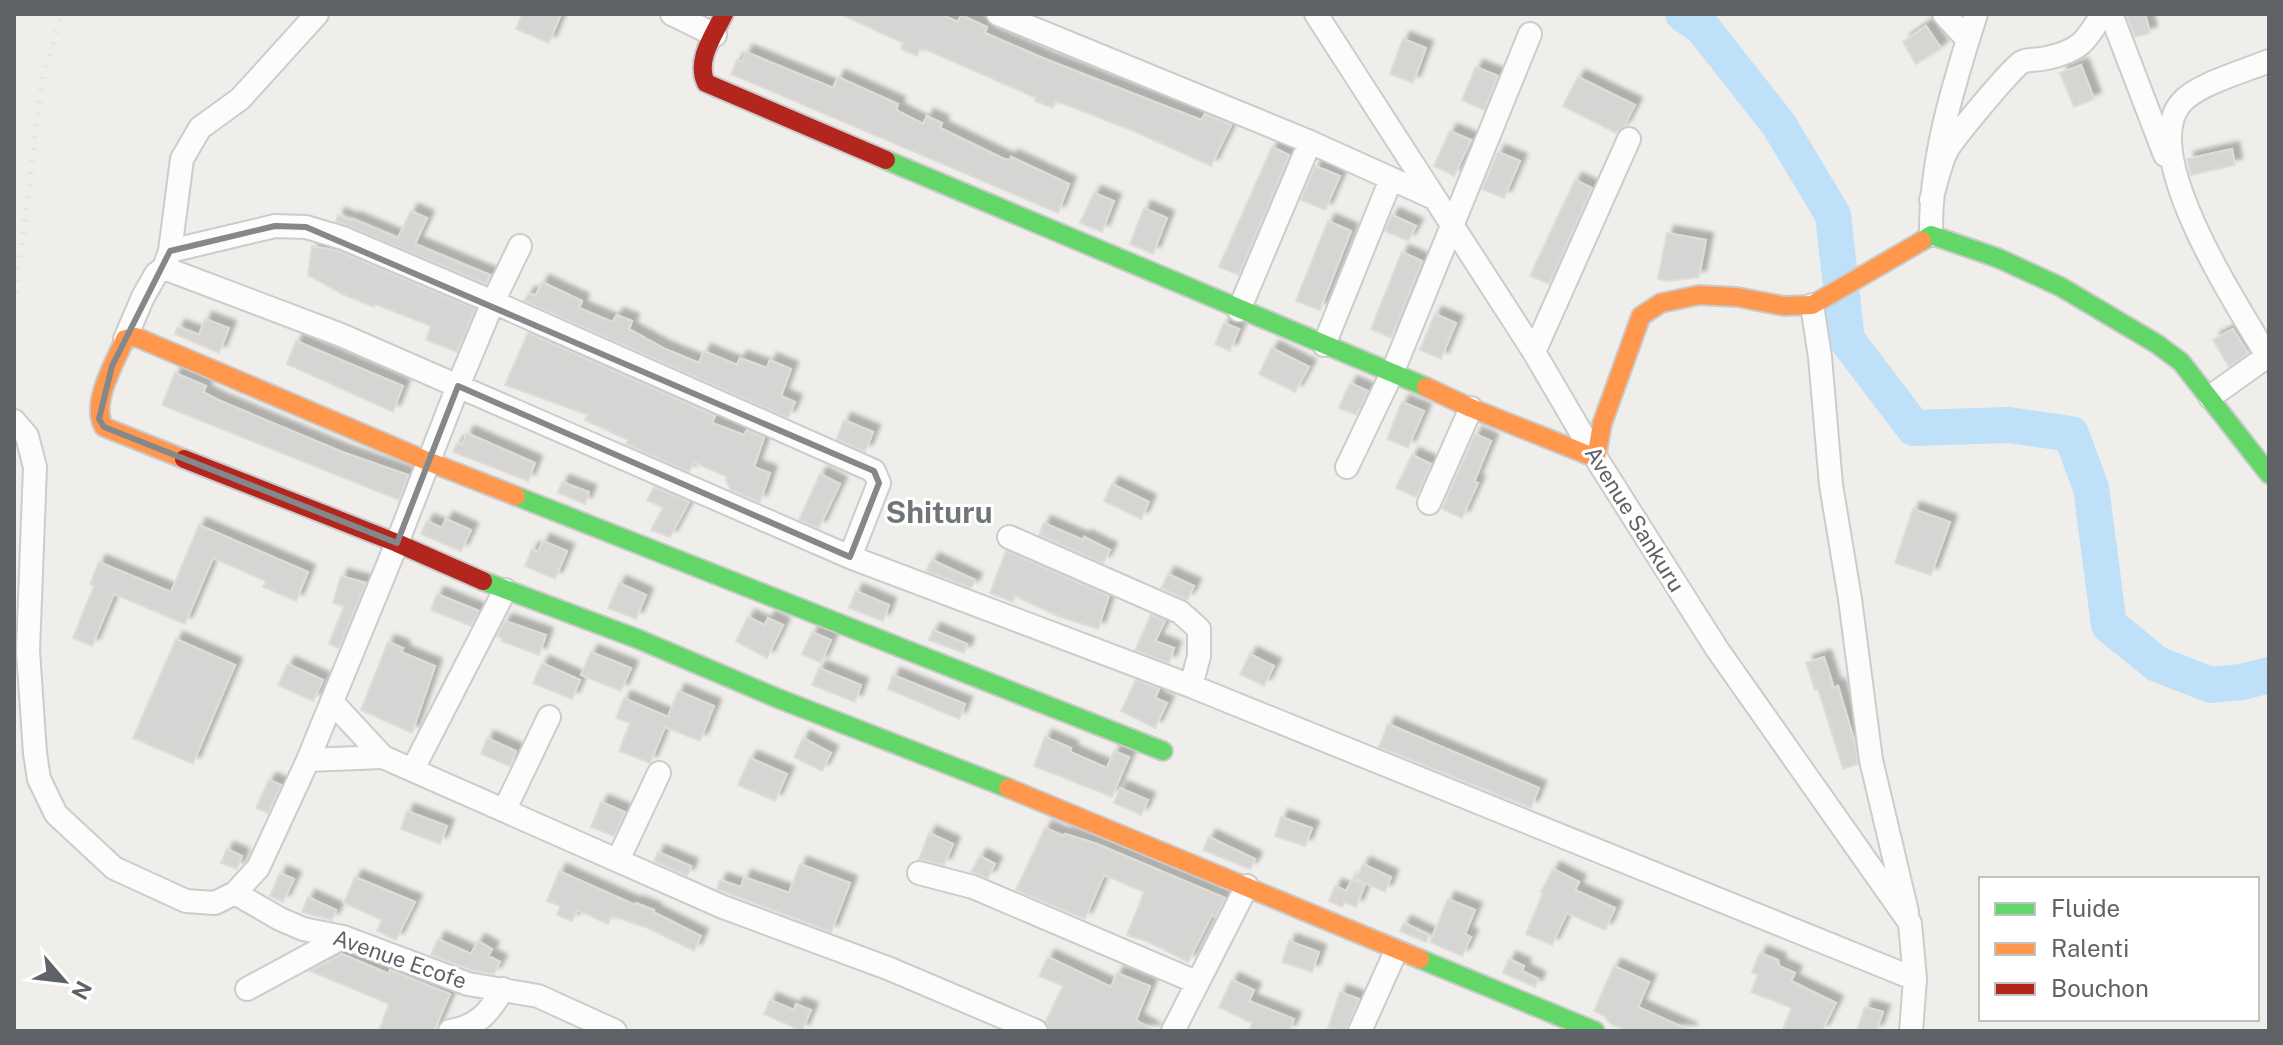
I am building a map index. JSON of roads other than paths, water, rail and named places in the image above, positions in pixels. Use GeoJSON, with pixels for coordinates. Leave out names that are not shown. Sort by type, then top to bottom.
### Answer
{"type":"FeatureCollection","features":[{"type":"Feature","properties":{"kind":"street"},"geometry":{"type":"LineString","coordinates":[[317,14],[240,99],[200,128],[182,159],[167,259],[143,297],[103,388],[99,419],[104,427],[397,543],[505,590],[638,639],[777,698],[920,752],[1595,1031]]}},
{"type":"Feature","properties":{"kind":"street"},"geometry":{"type":"LineString","coordinates":[[672,14],[715,35]]}},
{"type":"Feature","properties":{"kind":"street"},"geometry":{"type":"LineString","coordinates":[[724,14],[700,67],[706,83],[1239,310],[1393,371],[1471,408],[1596,458],[1602,424],[1641,316],[1650,307],[1660,301],[1679,298],[1734,296],[1795,309],[1812,305],[1931,235],[1998,258],[2061,287],[2157,344],[2181,362],[2269,474]]}},
{"type":"Feature","properties":{"kind":"street"},"geometry":{"type":"LineString","coordinates":[[998,14],[1310,142],[1434,198]]}},
{"type":"Feature","properties":{"kind":"street","name":"Avenue Sankuru"},"geometry":{"type":"LineString","coordinates":[[1316,14],[1534,352],[1596,458],[1717,649],[1910,923]]}},
{"type":"Feature","properties":{"kind":"street"},"geometry":{"type":"LineString","coordinates":[[1944,14],[1968,40]]}},
{"type":"Feature","properties":{"kind":"street"},"geometry":{"type":"LineString","coordinates":[[1931,235],[1931,200],[1941,135],[1976,14]]}},
{"type":"Feature","properties":{"kind":"street"},"geometry":{"type":"LineString","coordinates":[[1931,200],[1946,153],[1959,131],[1981,109],[2011,70],[2024,61],[2073,51],[2088,39],[2102,14]]}},
{"type":"Feature","properties":{"kind":"street"},"geometry":{"type":"LineString","coordinates":[[2111,14],[2177,185],[2211,257],[2268,355],[2210,397]]}},
{"type":"Feature","properties":{"kind":"street"},"geometry":{"type":"LineString","coordinates":[[1347,467],[1393,371],[1530,34]]}},
{"type":"Feature","properties":{"kind":"street"},"geometry":{"type":"LineString","coordinates":[[2177,185],[2170,137],[2172,118],[2178,106],[2189,95],[2269,61]]}},
{"type":"Feature","properties":{"kind":"street"},"geometry":{"type":"LineString","coordinates":[[1534,352],[1629,139]]}},
{"type":"Feature","properties":{"kind":"street"},"geometry":{"type":"LineString","coordinates":[[1239,310],[1310,142]]}},
{"type":"Feature","properties":{"kind":"street"},"geometry":{"type":"LineString","coordinates":[[1324,345],[1391,179]]}},
{"type":"Feature","properties":{"kind":"street"},"geometry":{"type":"LineString","coordinates":[[167,259],[275,226],[306,227],[343,238],[493,302],[874,471],[879,483],[850,557]]}},
{"type":"Feature","properties":{"kind":"street"},"geometry":{"type":"LineString","coordinates":[[20,429],[35,467],[28,651],[39,779],[56,814],[114,868],[186,901],[215,903],[235,893],[258,868],[308,760],[397,543],[427,461],[493,302],[520,246]]}},
{"type":"Feature","properties":{"kind":"street"},"geometry":{"type":"LineString","coordinates":[[167,259],[850,557],[1191,686],[1915,979]]}},
{"type":"Feature","properties":{"kind":"street"},"geometry":{"type":"LineString","coordinates":[[1812,305],[1820,357],[1831,485],[1871,760],[1910,923],[1915,979],[1911,1031]]}},
{"type":"Feature","properties":{"kind":"street"},"geometry":{"type":"LineString","coordinates":[[125,339],[136,337],[427,461],[1163,751]]}},
{"type":"Feature","properties":{"kind":"street"},"geometry":{"type":"LineString","coordinates":[[1429,503],[1471,408]]}},
{"type":"Feature","properties":{"kind":"street"},"geometry":{"type":"LineString","coordinates":[[1009,537],[1180,612],[1199,629],[1199,656],[1191,686]]}},
{"type":"Feature","properties":{"kind":"street"},"geometry":{"type":"LineString","coordinates":[[413,769],[505,590]]}},
{"type":"Feature","properties":{"kind":"street"},"geometry":{"type":"LineString","coordinates":[[332,702],[383,757]]}},
{"type":"Feature","properties":{"kind":"street"},"geometry":{"type":"LineString","coordinates":[[505,809],[549,717]]}},
{"type":"Feature","properties":{"kind":"street"},"geometry":{"type":"LineString","coordinates":[[308,760],[383,757],[723,907],[890,969],[1036,1031]]}},
{"type":"Feature","properties":{"kind":"street"},"geometry":{"type":"LineString","coordinates":[[618,860],[659,773]]}},
{"type":"Feature","properties":{"kind":"street"},"geometry":{"type":"LineString","coordinates":[[919,873],[973,887],[1196,982]]}},
{"type":"Feature","properties":{"kind":"street"},"geometry":{"type":"LineString","coordinates":[[1173,1031],[1247,886]]}},
{"type":"Feature","properties":{"kind":"street","name":"Avenue Ecofe"},"geometry":{"type":"LineString","coordinates":[[235,893],[303,929],[343,937],[468,984],[538,996],[615,1031]]}},
{"type":"Feature","properties":{"kind":"street"},"geometry":{"type":"LineString","coordinates":[[247,989],[343,937]]}},
{"type":"Feature","properties":{"kind":"street"},"geometry":{"type":"LineString","coordinates":[[1360,1031],[1396,951]]}},
{"type":"Feature","properties":{"kind":"street"},"geometry":{"type":"LineString","coordinates":[[450,1031],[463,1029],[490,1011],[503,989]]}},
{"type":"Feature","properties":{"kind":"waterway"},"geometry":{"type":"LineString","coordinates":[[1683,14],[1702,27],[1779,125],[1833,215],[1847,340],[1914,428],[2009,425],[2071,434],[2091,488],[2109,625],[2157,664],[2211,685],[2269,675]]}},
{"type":"Feature","properties":{"kind":"railway"},"geometry":{"type":"LineString","coordinates":[[14,305],[43,75],[62,14]]}},
{"type":"Feature","properties":{"kind":"district","name":"Shituru"},"geometry":{"type":"Point","coordinates":[939,513]}}]}
